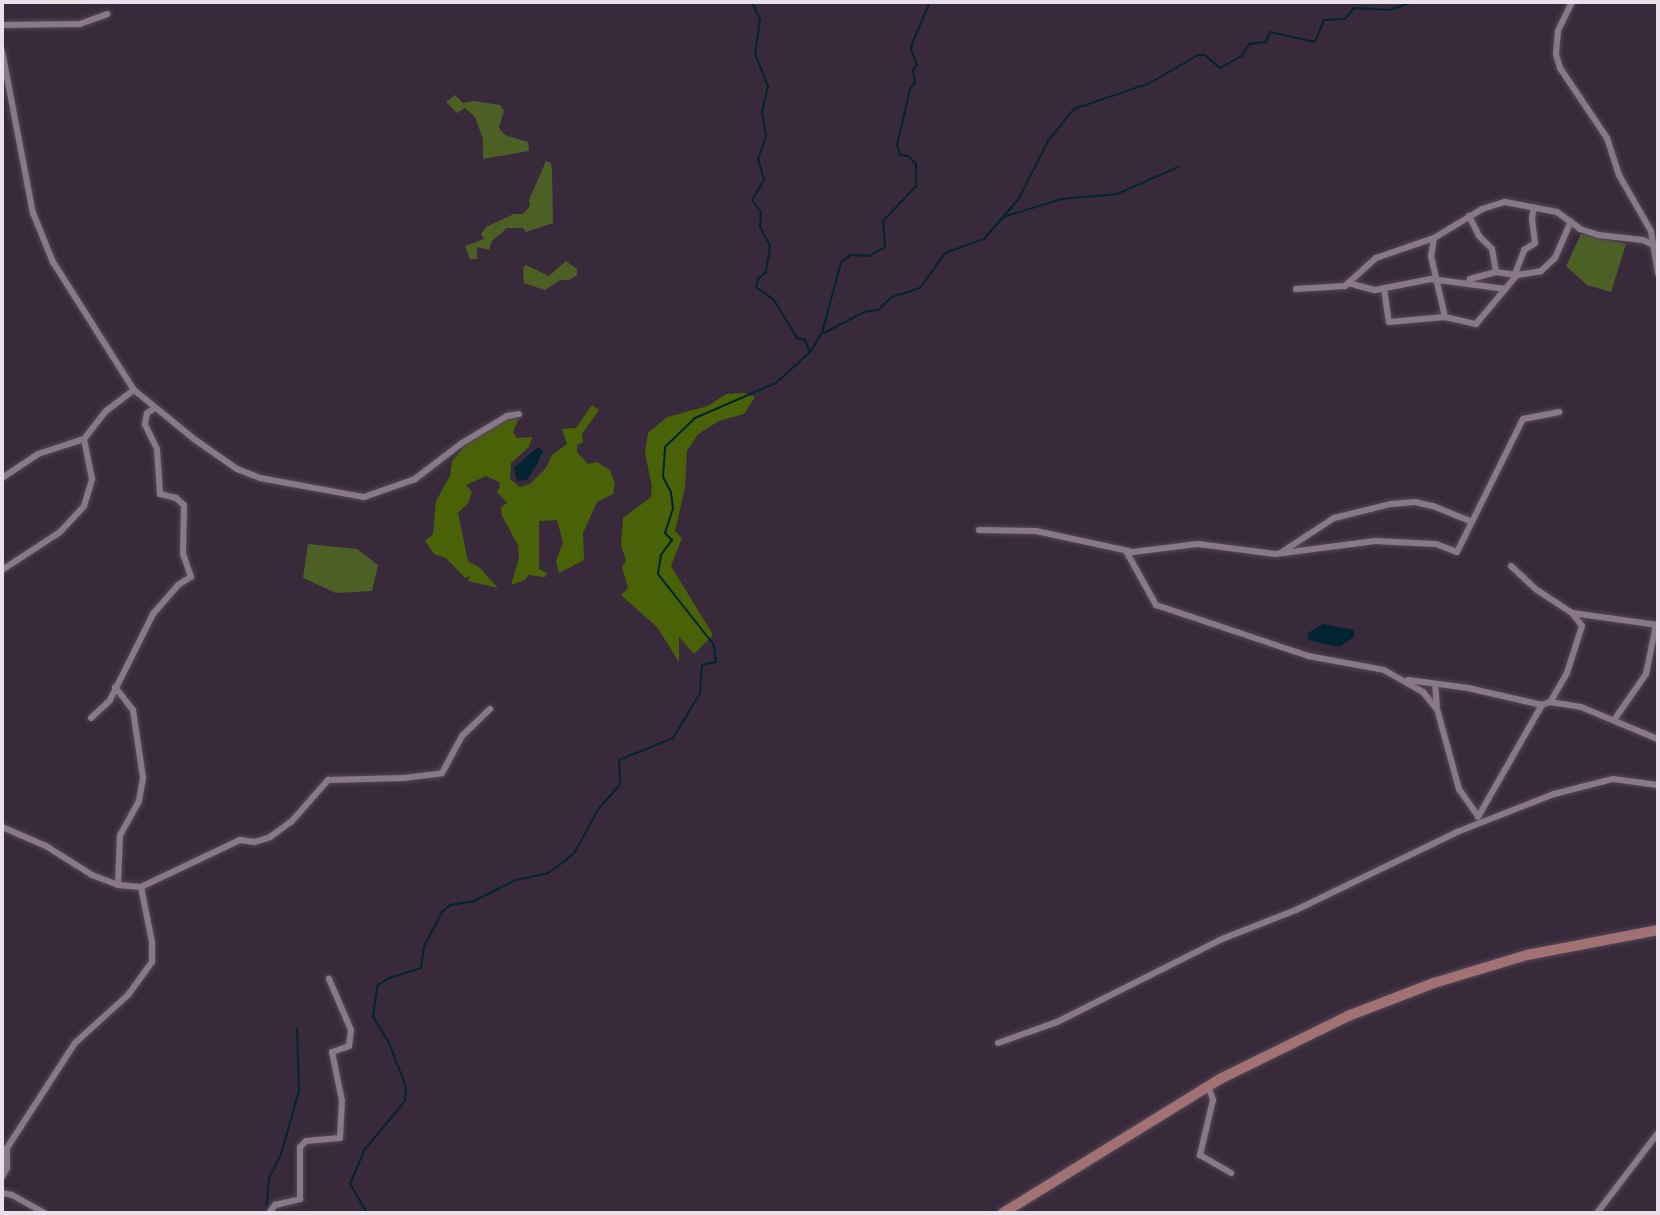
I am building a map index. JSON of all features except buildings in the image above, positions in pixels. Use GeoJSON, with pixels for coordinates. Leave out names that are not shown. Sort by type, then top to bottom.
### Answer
{"type":"FeatureCollection","features":[{"type":"Feature","properties":{"kind":"main road"},"geometry":{"type":"LineString","coordinates":[[1003,1213],[1208,1086],[1311,1032],[1434,983],[1558,947],[1658,930]]}},
{"type":"Feature","properties":{"kind":"street"},"geometry":{"type":"LineString","coordinates":[[1572,2],[1558,31],[1556,54],[1560,68],[1607,138],[1619,175],[1657,246],[1658,273]]}},
{"type":"Feature","properties":{"kind":"street"},"geometry":{"type":"LineString","coordinates":[[2,25],[90,23],[107,14]]}},
{"type":"Feature","properties":{"kind":"street"},"geometry":{"type":"LineString","coordinates":[[2,51],[21,164],[38,228],[53,262],[134,390],[237,469],[287,485],[364,497],[415,479],[507,416],[519,414]]}},
{"type":"Feature","properties":{"kind":"street"},"geometry":{"type":"LineString","coordinates":[[1296,289],[1314,286],[1331,289],[1348,283],[1376,258],[1434,238],[1469,216],[1505,202],[1557,212],[1598,235],[1633,238],[1657,246]]}},
{"type":"Feature","properties":{"kind":"street"},"geometry":{"type":"LineString","coordinates":[[1384,288],[1389,322],[1445,317],[1476,324],[1516,274],[1524,250],[1535,243],[1534,207]]}},
{"type":"Feature","properties":{"kind":"street"},"geometry":{"type":"LineString","coordinates":[[1469,216],[1479,236],[1492,249],[1496,272]]}},
{"type":"Feature","properties":{"kind":"street"},"geometry":{"type":"LineString","coordinates":[[1469,282],[1496,272],[1516,274],[1541,271],[1549,264],[1571,221]]}},
{"type":"Feature","properties":{"kind":"street"},"geometry":{"type":"LineString","coordinates":[[1434,238],[1431,246],[1445,317]]}},
{"type":"Feature","properties":{"kind":"street"},"geometry":{"type":"LineString","coordinates":[[1348,283],[1369,290],[1436,279],[1505,289]]}},
{"type":"Feature","properties":{"kind":"street"},"geometry":{"type":"LineString","coordinates":[[2,478],[38,454],[84,439],[106,411],[134,390]]}},
{"type":"Feature","properties":{"kind":"street"},"geometry":{"type":"LineString","coordinates":[[91,718],[110,700],[153,614],[178,585],[191,577],[183,554],[184,505],[176,498],[160,494],[157,449],[145,424],[147,413],[155,408]]}},
{"type":"Feature","properties":{"kind":"street"},"geometry":{"type":"LineString","coordinates":[[979,530],[1036,531],[1126,551],[1198,544],[1261,554],[1375,541],[1436,544],[1457,552],[1523,419],[1559,412]]}},
{"type":"Feature","properties":{"kind":"street"},"geometry":{"type":"LineString","coordinates":[[2,570],[60,532],[84,506],[92,479],[84,439]]}},
{"type":"Feature","properties":{"kind":"street"},"geometry":{"type":"LineString","coordinates":[[1281,553],[1334,518],[1391,504],[1424,504],[1470,521]]}},
{"type":"Feature","properties":{"kind":"street"},"geometry":{"type":"LineString","coordinates":[[1126,551],[1156,605],[1308,656],[1384,670],[1423,692],[1437,709]]}},
{"type":"Feature","properties":{"kind":"street"},"geometry":{"type":"LineString","coordinates":[[1471,827],[1567,673],[1582,631],[1581,622],[1572,613],[1511,566]]}},
{"type":"Feature","properties":{"kind":"street"},"geometry":{"type":"LineString","coordinates":[[1572,613],[1657,625],[1646,674],[1614,720]]}},
{"type":"Feature","properties":{"kind":"street"},"geometry":{"type":"LineString","coordinates":[[1406,680],[1581,707],[1658,739]]}},
{"type":"Feature","properties":{"kind":"street"},"geometry":{"type":"LineString","coordinates":[[1435,684],[1437,709],[1459,789],[1478,816]]}},
{"type":"Feature","properties":{"kind":"street"},"geometry":{"type":"LineString","coordinates":[[115,687],[133,710],[141,746],[143,778],[139,801],[120,835],[118,885]]}},
{"type":"Feature","properties":{"kind":"street"},"geometry":{"type":"LineString","coordinates":[[2,827],[118,885],[141,887],[240,840],[255,842],[270,837],[292,821],[328,780],[404,778],[442,773],[462,736],[490,709]]}},
{"type":"Feature","properties":{"kind":"street"},"geometry":{"type":"LineString","coordinates":[[998,1043],[1057,1022],[1222,939],[1296,910],[1471,827],[1587,783],[1613,779],[1658,785]]}},
{"type":"Feature","properties":{"kind":"street"},"geometry":{"type":"LineString","coordinates":[[2,1177],[7,1168],[7,1148],[75,1043],[128,995],[152,962],[152,942],[141,887]]}},
{"type":"Feature","properties":{"kind":"street"},"geometry":{"type":"LineString","coordinates":[[269,1213],[275,1205],[300,1199],[303,1191],[300,1147],[306,1141],[340,1138],[342,1101],[332,1052],[349,1046],[351,1030],[329,979]]}},
{"type":"Feature","properties":{"kind":"street"},"geometry":{"type":"LineString","coordinates":[[1208,1086],[1213,1100],[1200,1155],[1231,1173]]}},
{"type":"Feature","properties":{"kind":"street"},"geometry":{"type":"LineString","coordinates":[[1597,1213],[1658,1133]]}},
{"type":"Feature","properties":{"kind":"street"},"geometry":{"type":"LineString","coordinates":[[2,1193],[12,1195],[44,1213]]}},
{"type":"Feature","properties":{"kind":"green space"},"geometry":{"type":"Polygon","coordinates":[[[455,95],[463,103],[474,101],[500,105],[504,111],[499,128],[505,135],[528,142],[529,151],[483,159],[483,139],[475,117],[465,108],[457,113],[446,102],[455,95]]]}},
{"type":"Feature","properties":{"kind":"green space"},"geometry":{"type":"Polygon","coordinates":[[[546,161],[551,163],[552,171],[553,223],[526,232],[523,228],[507,228],[492,241],[489,250],[477,247],[477,259],[470,259],[465,246],[484,239],[481,234],[486,227],[514,214],[523,214],[530,206],[529,200],[546,161]]]}},
{"type":"Feature","properties":{"kind":"green space"},"geometry":{"type":"Polygon","coordinates":[[[1581,234],[1626,244],[1611,292],[1587,285],[1566,266],[1581,234]]]}},
{"type":"Feature","properties":{"kind":"green space"},"geometry":{"type":"Polygon","coordinates":[[[566,261],[577,269],[577,275],[569,280],[560,280],[545,290],[524,283],[523,268],[526,265],[549,276],[566,261]]]}},
{"type":"Feature","properties":{"kind":"green space"},"geometry":{"type":"Polygon","coordinates":[[[744,393],[755,397],[744,414],[719,421],[698,434],[687,451],[685,488],[675,531],[682,538],[671,566],[713,635],[694,654],[679,637],[679,662],[657,627],[621,595],[628,588],[622,567],[626,561],[621,545],[623,518],[651,497],[645,453],[648,433],[667,417],[708,406],[726,394],[744,393]]]}},
{"type":"Feature","properties":{"kind":"green space"},"geometry":{"type":"Polygon","coordinates":[[[592,405],[599,410],[582,434],[583,442],[577,445],[577,452],[588,464],[597,462],[610,470],[615,484],[613,494],[597,502],[583,533],[584,560],[559,573],[556,561],[563,542],[557,520],[539,521],[539,569],[547,573],[545,577],[528,575],[525,580],[511,585],[519,558],[518,545],[502,516],[501,507],[507,503],[497,492],[499,482],[486,476],[466,485],[472,492],[468,503],[458,513],[468,561],[480,568],[498,588],[468,581],[470,576],[465,578],[446,558],[434,554],[425,541],[433,534],[436,501],[450,476],[452,461],[467,443],[507,418],[519,418],[513,432],[517,438],[532,437],[529,447],[511,463],[510,479],[520,487],[530,484],[546,468],[552,455],[567,444],[562,429],[576,428],[592,405]]]}},
{"type":"Feature","properties":{"kind":"green space"},"geometry":{"type":"Polygon","coordinates":[[[308,544],[357,549],[378,565],[372,591],[336,593],[303,578],[308,544]]]}},
{"type":"Feature","properties":{"kind":"water"},"geometry":{"type":"Polygon","coordinates":[[[538,447],[543,451],[536,466],[527,480],[517,481],[514,468],[538,447]]]}},
{"type":"Feature","properties":{"kind":"water"},"geometry":{"type":"Polygon","coordinates":[[[1323,624],[1354,630],[1354,637],[1339,647],[1308,640],[1308,633],[1323,624]]]}},
{"type":"Feature","properties":{"kind":"waterway"},"geometry":{"type":"LineString","coordinates":[[752,2],[760,20],[755,54],[768,86],[762,111],[766,136],[758,159],[764,180],[752,200],[761,212],[760,227],[770,246],[766,272],[758,279],[756,287],[774,300],[797,338],[805,340],[809,350]]}},
{"type":"Feature","properties":{"kind":"waterway"},"geometry":{"type":"LineString","coordinates":[[367,1213],[350,1184],[365,1149],[405,1101],[406,1087],[389,1043],[373,1016],[377,986],[389,978],[421,968],[424,946],[442,912],[450,905],[474,901],[516,880],[548,873],[575,852],[599,808],[620,785],[619,760],[673,738],[700,693],[702,665],[716,662],[714,645],[658,574],[661,555],[672,540],[665,533],[673,509],[671,492],[663,477],[665,447],[695,418],[776,383],[810,352],[822,333],[841,262],[851,255],[869,256],[885,247],[883,221],[916,186],[916,164],[908,156],[900,155],[897,145],[910,89],[915,83],[913,70],[917,65],[911,49],[930,2]]}},
{"type":"Feature","properties":{"kind":"waterway"},"geometry":{"type":"LineString","coordinates":[[1003,217],[1018,200],[1048,141],[1074,109],[1150,83],[1198,55],[1205,55],[1220,68],[1242,56],[1249,44],[1266,42],[1270,32],[1315,42],[1324,20],[1345,19],[1354,8],[1389,10],[1412,2]]}},
{"type":"Feature","properties":{"kind":"waterway"},"geometry":{"type":"LineString","coordinates":[[824,333],[864,312],[878,310],[892,297],[920,288],[945,253],[984,239],[1003,217],[1061,199],[1117,194],[1178,167]]}},
{"type":"Feature","properties":{"kind":"waterway"},"geometry":{"type":"LineString","coordinates":[[266,1213],[269,1178],[281,1154],[299,1091],[297,1028]]}}]}
